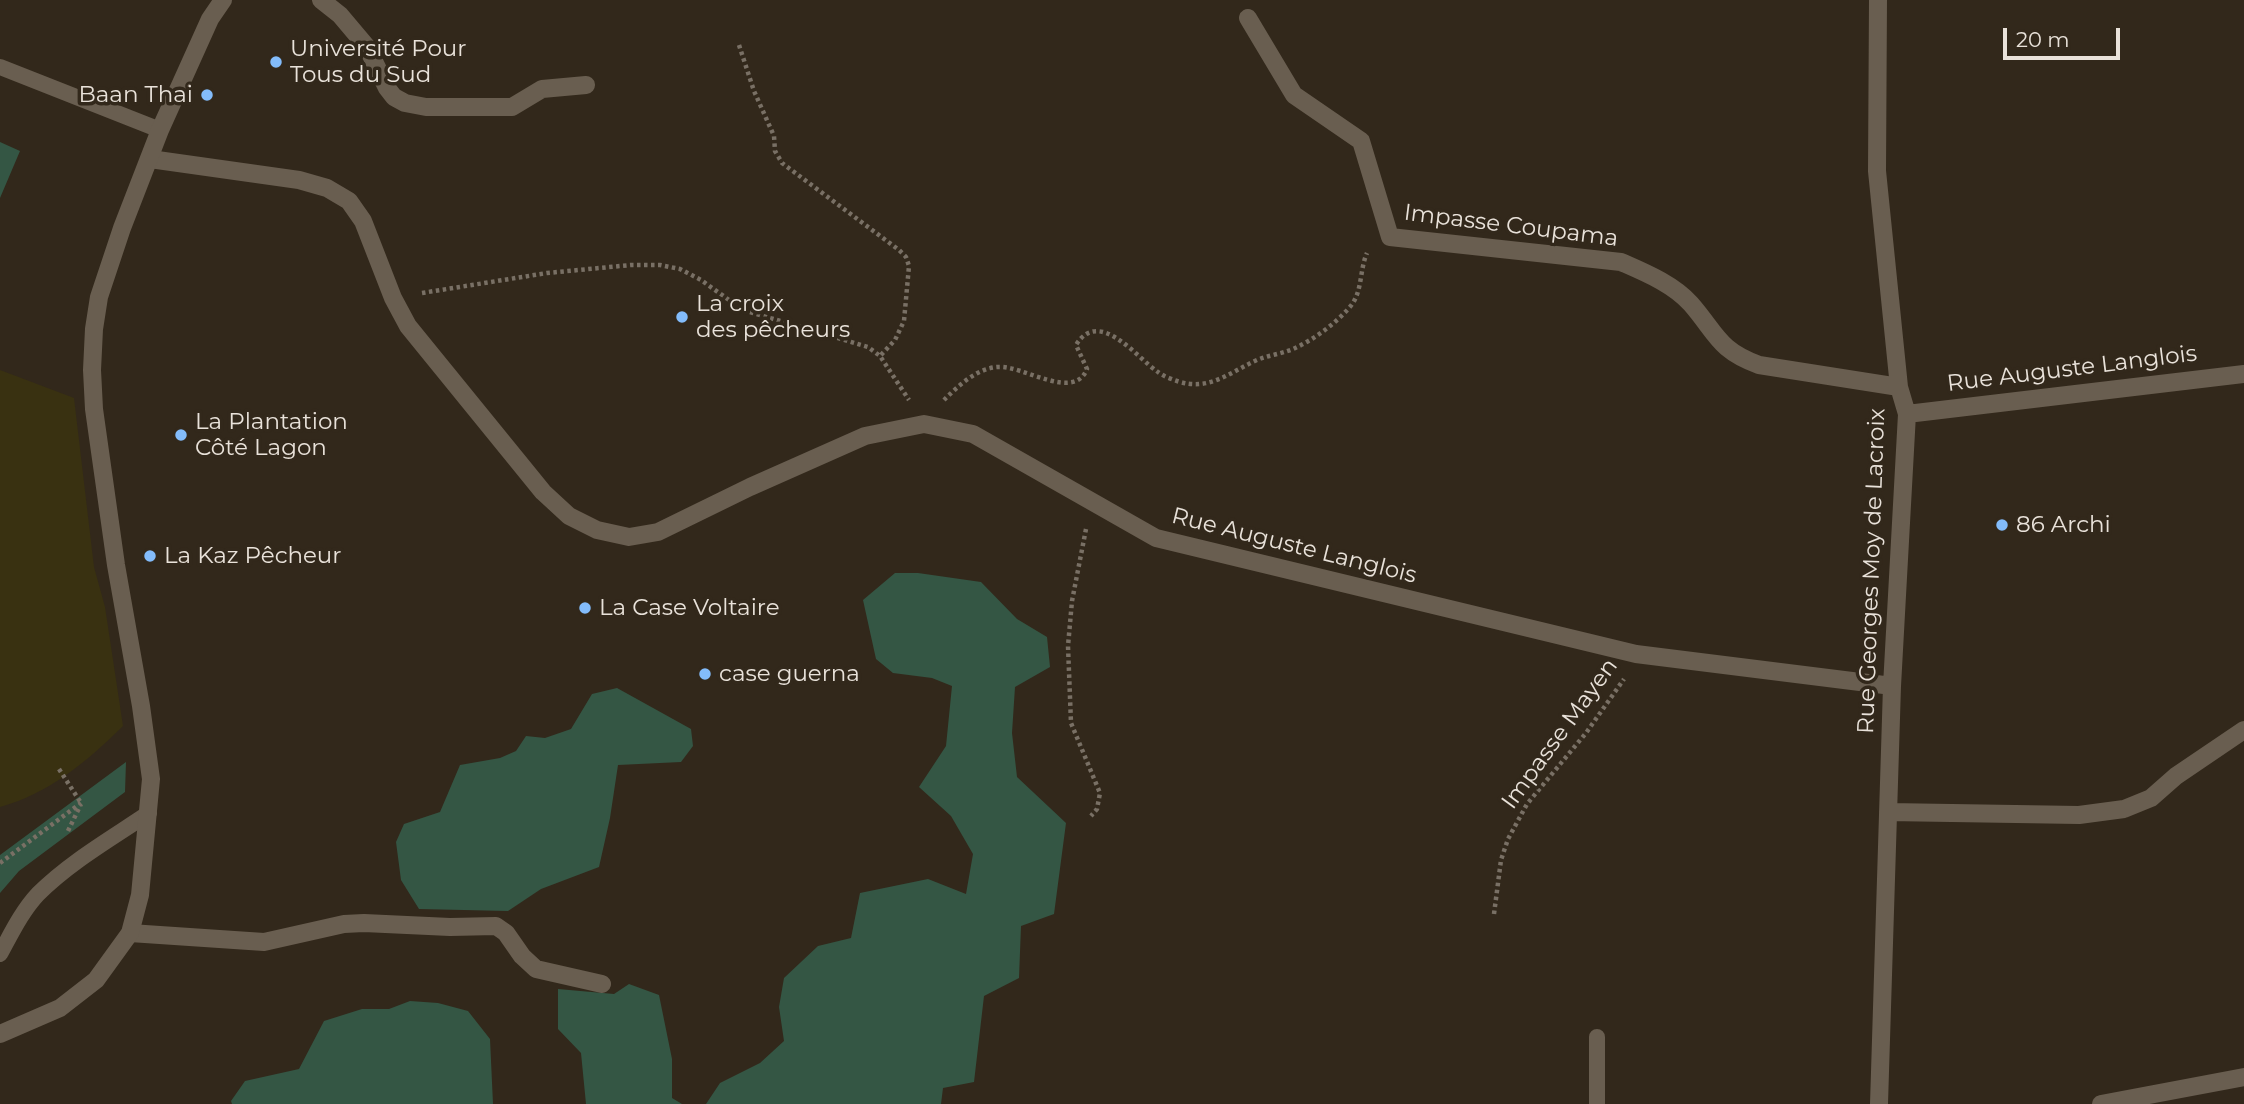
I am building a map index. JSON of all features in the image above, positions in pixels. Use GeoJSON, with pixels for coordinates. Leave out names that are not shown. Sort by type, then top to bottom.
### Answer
{"type":"FeatureCollection","features":[{"type":"Feature","properties":{"kind":"street"},"geometry":{"type":"LineString","coordinates":[[0,1034],[60,1008],[96,980],[130,933],[140,895],[151,779],[96,422],[92,370],[94,329],[99,297],[160,130],[210,19],[223,0]]}},
{"type":"Feature","properties":{"kind":"street"},"geometry":{"type":"LineString","coordinates":[[321,0],[340,15],[367,47],[387,88],[394,97],[405,103],[426,107],[512,107],[542,89],[586,85]]}},
{"type":"Feature","properties":{"kind":"street","name":"Rue Georges Moy de Lacroix"},"geometry":{"type":"LineString","coordinates":[[1878,0],[1877,171],[1899,387],[1907,414],[1892,686],[1879,1104]]}},
{"type":"Feature","properties":{"kind":"street","name":"Impasse Coupama"},"geometry":{"type":"LineString","coordinates":[[1248,18],[1294,95],[1362,141],[1390,237],[1621,262],[1656,277],[1690,303],[1725,348],[1740,358],[1759,365],[1899,387]]}},
{"type":"Feature","properties":{"kind":"street","name":"Rue Auguste Langlois"},"geometry":{"type":"LineString","coordinates":[[150,159],[299,180],[327,188],[349,201],[363,222],[393,298],[408,326],[543,492],[569,516],[597,530],[629,537],[658,532],[750,487],[865,436],[926,425],[973,434],[1156,538],[1636,654],[1892,686]]}},
{"type":"Feature","properties":{"kind":"street","name":"Rue Auguste Langlois"},"geometry":{"type":"LineString","coordinates":[[1907,414],[2244,374]]}},
{"type":"Feature","properties":{"kind":"street"},"geometry":{"type":"LineString","coordinates":[[1888,812],[2079,814],[2124,809],[2151,798],[2176,776],[2244,730]]}},
{"type":"Feature","properties":{"kind":"street"},"geometry":{"type":"LineString","coordinates":[[130,933],[264,942],[344,924],[450,928],[496,926],[506,933],[522,956],[536,969],[603,984]]}},
{"type":"Feature","properties":{"kind":"street"},"geometry":{"type":"LineString","coordinates":[[2101,1104],[2244,1077]]}},
{"type":"Feature","properties":{"kind":"lane"},"geometry":{"type":"LineString","coordinates":[[0,67],[160,130]]}},
{"type":"Feature","properties":{"kind":"lane"},"geometry":{"type":"LineString","coordinates":[[0,954],[15,926],[37,895],[66,870],[149,813]]}},
{"type":"Feature","properties":{"kind":"lane"},"geometry":{"type":"LineString","coordinates":[[1597,1037],[1597,1104]]}},
{"type":"Feature","properties":{"kind":"path"},"geometry":{"type":"LineString","coordinates":[[739,45],[754,91],[774,136],[775,150],[782,163],[906,257],[909,266],[904,321],[895,340],[880,356]]}},
{"type":"Feature","properties":{"kind":"path"},"geometry":{"type":"LineString","coordinates":[[393,298],[547,274],[631,265],[660,265],[680,269],[701,280],[743,310],[868,347],[880,356],[926,425],[944,399],[963,382],[985,369],[1015,368],[1064,383],[1074,383],[1082,379],[1087,369],[1076,345],[1084,334],[1093,331],[1118,338],[1159,373],[1177,382],[1196,385],[1221,380],[1257,360],[1293,349],[1325,330],[1351,307],[1360,287],[1368,251],[1381,240],[1390,237]]}},
{"type":"Feature","properties":{"kind":"path"},"geometry":{"type":"LineString","coordinates":[[1091,816],[1097,809],[1101,793],[1071,723],[1068,646],[1072,601],[1084,538],[1095,502]]}},
{"type":"Feature","properties":{"kind":"path","name":"Impasse Mayen"},"geometry":{"type":"LineString","coordinates":[[1494,914],[1500,860],[1527,804],[1586,733],[1628,674],[1636,654]]}},
{"type":"Feature","properties":{"kind":"path"},"geometry":{"type":"LineString","coordinates":[[0,863],[81,803],[60,769]]}},
{"type":"Feature","properties":{"kind":"green space"},"geometry":{"type":"Polygon","coordinates":[[[0,142],[20,151],[0,198],[0,142]]]}},
{"type":"Feature","properties":{"kind":"green space"},"geometry":{"type":"Polygon","coordinates":[[[895,573],[918,573],[981,582],[1017,619],[1047,637],[1050,667],[1015,687],[1012,733],[1017,777],[1066,823],[1054,914],[1021,926],[1019,978],[984,996],[974,1082],[943,1088],[941,1104],[706,1104],[720,1083],[760,1063],[784,1041],[779,1007],[784,978],[818,946],[851,938],[860,893],[928,879],[966,894],[973,854],[951,816],[919,787],[946,746],[952,686],[932,678],[893,673],[876,659],[863,600],[895,573]]]}},
{"type":"Feature","properties":{"kind":"green space"},"geometry":{"type":"Polygon","coordinates":[[[617,688],[691,729],[693,746],[681,762],[618,765],[599,867],[541,889],[508,911],[419,909],[401,880],[396,842],[404,824],[440,812],[460,765],[500,758],[516,751],[526,736],[545,738],[571,729],[592,694],[617,688]]]}},
{"type":"Feature","properties":{"kind":"green space"},"geometry":{"type":"Polygon","coordinates":[[[126,762],[125,792],[19,871],[0,893],[0,855],[126,762]]]}},
{"type":"Feature","properties":{"kind":"green space"},"geometry":{"type":"Polygon","coordinates":[[[629,984],[659,995],[672,1059],[672,1098],[682,1104],[586,1104],[581,1053],[558,1029],[558,989],[614,994],[629,984]]]}},
{"type":"Feature","properties":{"kind":"green space"},"geometry":{"type":"Polygon","coordinates":[[[410,1001],[438,1003],[468,1011],[490,1039],[493,1104],[232,1104],[231,1101],[245,1081],[299,1069],[324,1021],[362,1009],[389,1009],[410,1001]]]}},
{"type":"Feature","properties":{"kind":"sand"},"geometry":{"type":"Polygon","coordinates":[[[0,370],[74,398],[94,567],[105,607],[123,726],[96,752],[51,785],[0,807],[0,370]]]}},
{"type":"Feature","properties":{"kind":"place","name":"Université Pour Tous du Sud"},"geometry":{"type":"Point","coordinates":[276,62]}},
{"type":"Feature","properties":{"kind":"place","name":"Baan Thai"},"geometry":{"type":"Point","coordinates":[207,95]}},
{"type":"Feature","properties":{"kind":"place","name":"La croix des pêcheurs"},"geometry":{"type":"Point","coordinates":[682,317]}},
{"type":"Feature","properties":{"kind":"place","name":"La Plantation Côté Lagon"},"geometry":{"type":"Point","coordinates":[181,435]}},
{"type":"Feature","properties":{"kind":"place","name":"86 Archi"},"geometry":{"type":"Point","coordinates":[2002,525]}},
{"type":"Feature","properties":{"kind":"place","name":"La Kaz Pêcheur"},"geometry":{"type":"Point","coordinates":[150,556]}},
{"type":"Feature","properties":{"kind":"place","name":"La Case Voltaire"},"geometry":{"type":"Point","coordinates":[585,608]}},
{"type":"Feature","properties":{"kind":"place","name":"case guerna"},"geometry":{"type":"Point","coordinates":[705,674]}}]}
